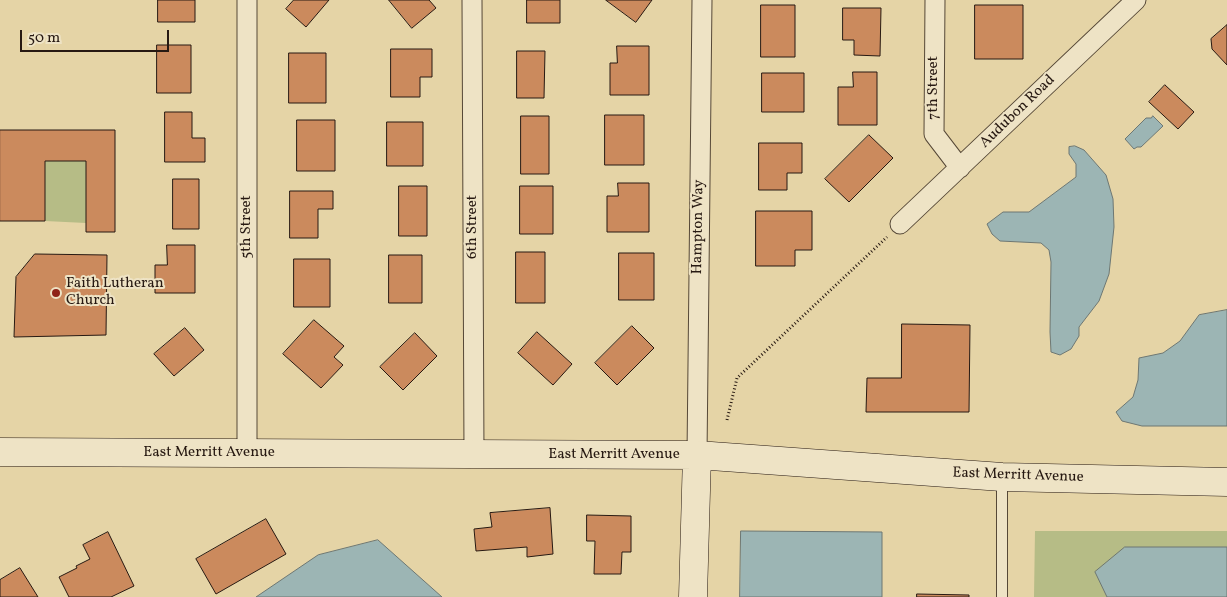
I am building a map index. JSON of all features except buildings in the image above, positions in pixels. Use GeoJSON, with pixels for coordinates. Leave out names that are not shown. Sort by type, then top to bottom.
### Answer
{"type":"FeatureCollection","features":[{"type":"Feature","properties":{"kind":"street","name":"5th Street"},"geometry":{"type":"LineString","coordinates":[[247,0],[247,453]]}},
{"type":"Feature","properties":{"kind":"street","name":"6th Street"},"geometry":{"type":"LineString","coordinates":[[472,0],[474,454]]}},
{"type":"Feature","properties":{"kind":"street","name":"Hampton Way"},"geometry":{"type":"LineString","coordinates":[[697,455],[702,0]]}},
{"type":"Feature","properties":{"kind":"street","name":"7th Street"},"geometry":{"type":"LineString","coordinates":[[935,0],[934,134],[960,168]]}},
{"type":"Feature","properties":{"kind":"street","name":"Audubon Road"},"geometry":{"type":"LineString","coordinates":[[900,224],[1136,0]]}},
{"type":"Feature","properties":{"kind":"street","name":"East Merritt Avenue"},"geometry":{"type":"LineString","coordinates":[[0,452],[697,455],[1002,477],[1227,482]]}},
{"type":"Feature","properties":{"kind":"street"},"geometry":{"type":"LineString","coordinates":[[693,597],[697,455]]}},
{"type":"Feature","properties":{"kind":"lane"},"geometry":{"type":"LineString","coordinates":[[1002,477],[1002,597]]}},
{"type":"Feature","properties":{"kind":"path"},"geometry":{"type":"LineString","coordinates":[[727,420],[738,378],[900,224]]}},
{"type":"Feature","properties":{"kind":"green space"},"geometry":{"type":"Polygon","coordinates":[[[45,161],[86,161],[86,223],[45,221],[45,161]]]}},
{"type":"Feature","properties":{"kind":"green space"},"geometry":{"type":"Polygon","coordinates":[[[1035,531],[1227,531],[1227,597],[1034,597],[1035,531]]]}},
{"type":"Feature","properties":{"kind":"water"},"geometry":{"type":"Polygon","coordinates":[[[1153,116],[1163,126],[1141,147],[1134,149],[1125,139],[1146,118],[1153,116]]]}},
{"type":"Feature","properties":{"kind":"water"},"geometry":{"type":"Polygon","coordinates":[[[1075,146],[1084,150],[1106,175],[1113,199],[1114,227],[1109,274],[1099,301],[1079,327],[1079,336],[1071,349],[1060,355],[1051,352],[1051,262],[1049,250],[1041,243],[1000,241],[992,234],[987,224],[1003,212],[1029,212],[1076,177],[1076,164],[1069,154],[1069,147],[1075,146]]]}},
{"type":"Feature","properties":{"kind":"water"},"geometry":{"type":"Polygon","coordinates":[[[1227,310],[1227,426],[1142,426],[1122,421],[1116,412],[1133,397],[1138,380],[1139,358],[1163,353],[1180,341],[1199,315],[1227,310]]]}},
{"type":"Feature","properties":{"kind":"water"},"geometry":{"type":"Polygon","coordinates":[[[741,531],[882,532],[882,597],[740,597],[741,531]]]}},
{"type":"Feature","properties":{"kind":"water"},"geometry":{"type":"Polygon","coordinates":[[[378,540],[442,597],[256,597],[318,555],[378,540]]]}},
{"type":"Feature","properties":{"kind":"water"},"geometry":{"type":"Polygon","coordinates":[[[1125,547],[1227,547],[1227,597],[1107,597],[1095,572],[1125,547]]]}},
{"type":"Feature","properties":{"kind":"place","name":"Faith Lutheran Church"},"geometry":{"type":"Point","coordinates":[56,293]}}]}
